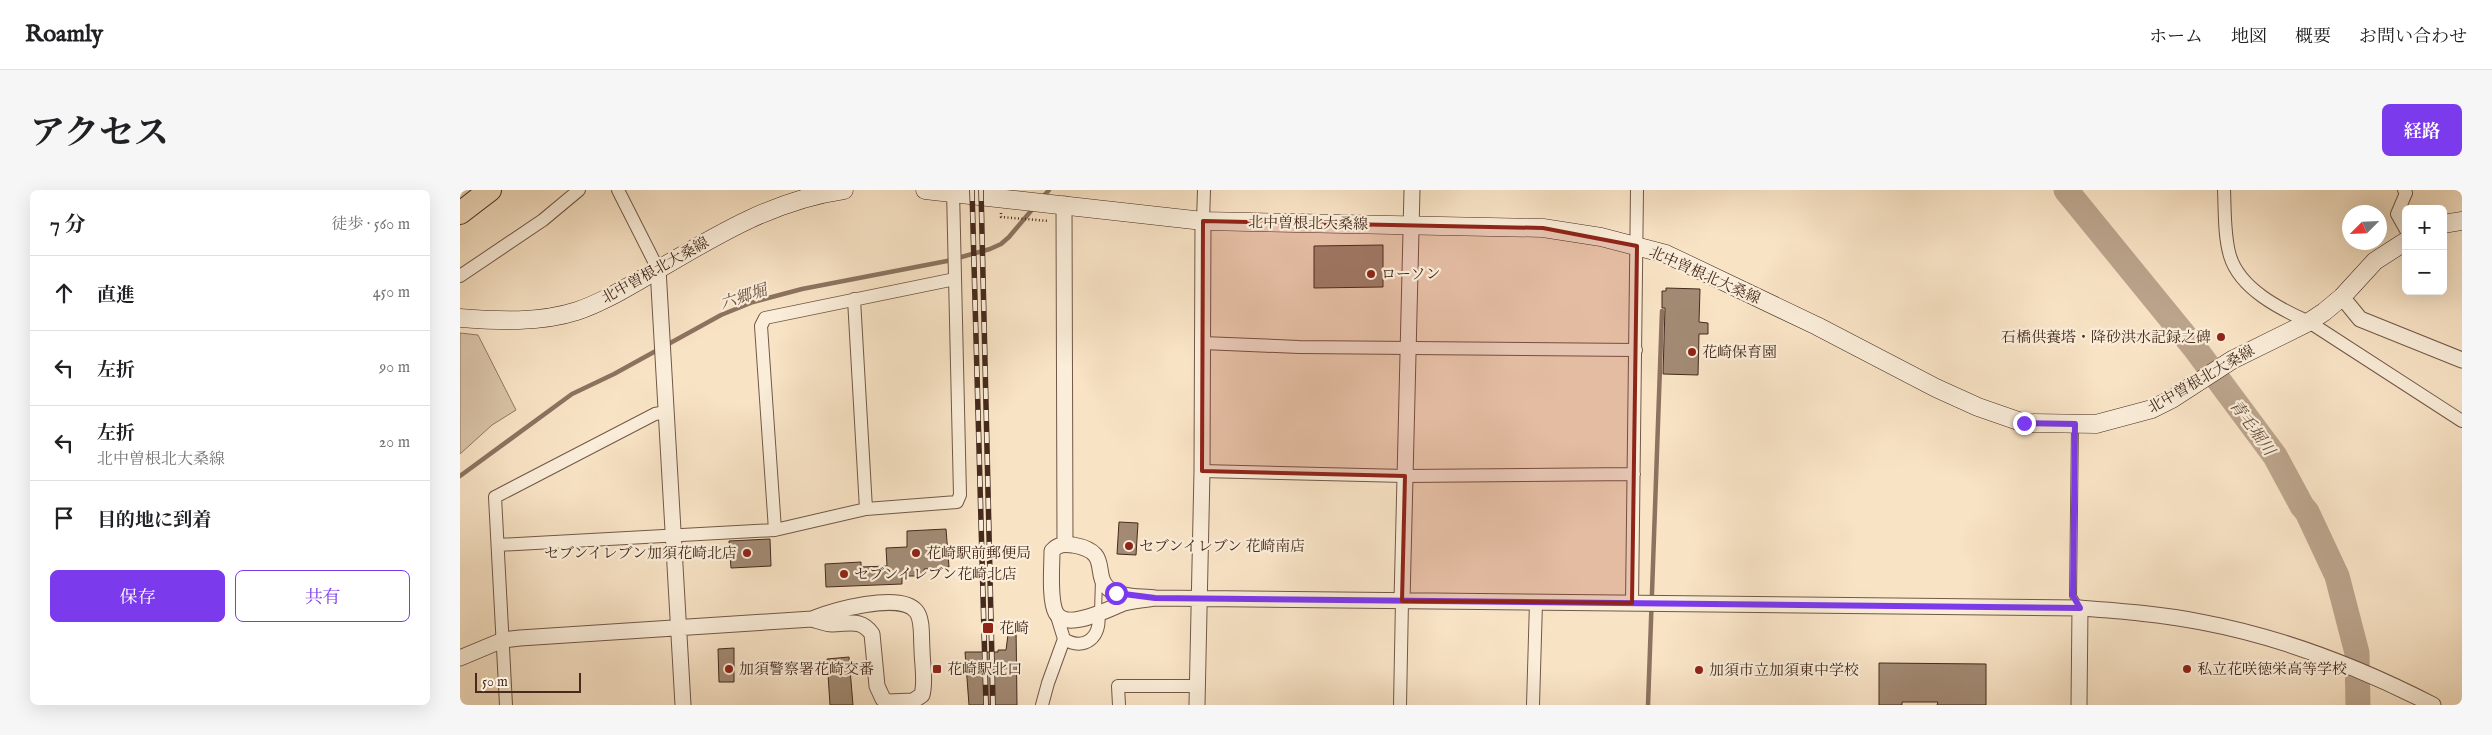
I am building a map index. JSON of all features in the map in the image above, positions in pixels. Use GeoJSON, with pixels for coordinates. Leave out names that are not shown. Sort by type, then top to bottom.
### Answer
{"type":"FeatureCollection","features":[{"type":"Feature","properties":{"kind":"highway"},"geometry":{"type":"LineString","coordinates":[[460,212],[490,190]]}},
{"type":"Feature","properties":{"kind":"main road","name":"北中曽根北大桑線"},"geometry":{"type":"LineString","coordinates":[[460,318],[525,320],[576,311],[623,290],[761,212],[822,192],[844,190]]}},
{"type":"Feature","properties":{"kind":"main road","name":"北中曽根北大桑線"},"geometry":{"type":"LineString","coordinates":[[925,190],[1013,196],[1058,204],[1203,221],[1543,228],[1638,246],[1666,254],[1978,407],[2024,423],[2096,424],[2137,415],[2172,399],[2232,360],[2309,322],[2342,298],[2375,261],[2402,244]]}},
{"type":"Feature","properties":{"kind":"main road"},"geometry":{"type":"LineString","coordinates":[[2447,223],[2462,221]]}},
{"type":"Feature","properties":{"kind":"street"},"geometry":{"type":"LineString","coordinates":[[460,276],[543,220],[579,190]]}},
{"type":"Feature","properties":{"kind":"street"},"geometry":{"type":"LineString","coordinates":[[618,190],[653,254],[658,269],[683,705]]}},
{"type":"Feature","properties":{"kind":"street"},"geometry":{"type":"LineString","coordinates":[[1197,705],[1202,471],[1204,190]]}},
{"type":"Feature","properties":{"kind":"street"},"geometry":{"type":"LineString","coordinates":[[1400,705],[1412,190]]}},
{"type":"Feature","properties":{"kind":"street"},"geometry":{"type":"LineString","coordinates":[[1632,603],[1638,246],[1637,190]]}},
{"type":"Feature","properties":{"kind":"street"},"geometry":{"type":"LineString","coordinates":[[2224,190],[2228,246],[2235,267],[2249,286],[2309,322],[2462,421]]}},
{"type":"Feature","properties":{"kind":"street"},"geometry":{"type":"LineString","coordinates":[[2402,223],[2397,214],[2406,192],[2404,190]]}},
{"type":"Feature","properties":{"kind":"street"},"geometry":{"type":"LineString","coordinates":[[498,545],[775,530],[866,509],[952,504],[959,499],[954,191]]}},
{"type":"Feature","properties":{"kind":"street"},"geometry":{"type":"LineString","coordinates":[[1058,204],[1065,544]]}},
{"type":"Feature","properties":{"kind":"street"},"geometry":{"type":"LineString","coordinates":[[775,530],[761,326],[765,318],[854,299],[955,274]]}},
{"type":"Feature","properties":{"kind":"street"},"geometry":{"type":"LineString","coordinates":[[2342,298],[2360,319],[2460,356]]}},
{"type":"Feature","properties":{"kind":"street"},"geometry":{"type":"LineString","coordinates":[[854,299],[866,509]]}},
{"type":"Feature","properties":{"kind":"street"},"geometry":{"type":"LineString","coordinates":[[1203,342],[1299,347],[1636,350]]}},
{"type":"Feature","properties":{"kind":"street"},"geometry":{"type":"LineString","coordinates":[[506,705],[495,497],[654,414],[666,412]]}},
{"type":"Feature","properties":{"kind":"street"},"geometry":{"type":"LineString","coordinates":[[1202,471],[1405,476],[1634,474]]}},
{"type":"Feature","properties":{"kind":"street"},"geometry":{"type":"LineString","coordinates":[[1042,705],[1064,639],[1053,602],[1052,551],[1057,546],[1065,544],[1086,548],[1093,552],[1098,559],[1106,586],[1116,593],[1155,598],[2080,608],[2130,611],[2201,622],[2310,652],[2381,680],[2433,705]]}},
{"type":"Feature","properties":{"kind":"street"},"geometry":{"type":"LineString","coordinates":[[1056,613],[1065,619],[1077,620],[1125,603],[1155,598]]}},
{"type":"Feature","properties":{"kind":"street"},"geometry":{"type":"LineString","coordinates":[[1533,705],[1536,602]]}},
{"type":"Feature","properties":{"kind":"street"},"geometry":{"type":"LineString","coordinates":[[460,658],[503,640],[812,619],[827,613],[873,604],[897,603],[912,607],[919,615],[921,628],[922,695],[913,701],[888,702],[884,699],[877,686],[874,644],[867,627],[857,622],[830,624],[812,619]]}},
{"type":"Feature","properties":{"kind":"street"},"geometry":{"type":"LineString","coordinates":[[2079,705],[2080,608]]}},
{"type":"Feature","properties":{"kind":"street"},"geometry":{"type":"LineString","coordinates":[[1064,639],[1078,644],[1091,641],[1098,630],[1098,614]]}},
{"type":"Feature","properties":{"kind":"street"},"geometry":{"type":"LineString","coordinates":[[1119,705],[1118,686],[1196,686]]}},
{"type":"Feature","properties":{"kind":"lane"},"geometry":{"type":"LineString","coordinates":[[2075,424],[2073,596],[2080,608]]}},
{"type":"Feature","properties":{"kind":"lane"},"geometry":{"type":"LineString","coordinates":[[1098,614],[1098,584],[1101,574]]}},
{"type":"Feature","properties":{"kind":"path"},"geometry":{"type":"LineString","coordinates":[[1012,218],[1053,222]]}},
{"type":"Feature","properties":{"kind":"highlighted area"},"geometry":{"type":"Polygon","coordinates":[[[1203,221],[1543,228],[1637,246],[1632,603],[1402,601],[1405,476],[1202,471],[1203,221]]]}},
{"type":"Feature","properties":{"kind":"shaded area"},"geometry":{"type":"Polygon","coordinates":[[[460,333],[478,335],[516,410],[492,425],[460,454],[460,333]]]}},
{"type":"Feature","properties":{"kind":"building"},"geometry":{"type":"Polygon","coordinates":[[[1383,245],[1383,287],[1314,288],[1314,246],[1383,245]]]}},
{"type":"Feature","properties":{"kind":"building"},"geometry":{"type":"Polygon","coordinates":[[[1666,288],[1700,289],[1699,322],[1708,323],[1708,334],[1699,334],[1698,375],[1663,374],[1665,308],[1662,308],[1662,291],[1666,291],[1666,288]]]}},
{"type":"Feature","properties":{"kind":"building"},"geometry":{"type":"Polygon","coordinates":[[[1119,522],[1138,523],[1136,555],[1117,554],[1119,522]]]}},
{"type":"Feature","properties":{"kind":"building"},"geometry":{"type":"Polygon","coordinates":[[[946,529],[949,567],[924,569],[925,576],[902,576],[902,584],[826,587],[825,564],[861,562],[861,567],[887,566],[886,548],[907,547],[907,531],[946,529]]]}},
{"type":"Feature","properties":{"kind":"building"},"geometry":{"type":"Polygon","coordinates":[[[770,539],[771,566],[731,568],[729,541],[770,539]]]}},
{"type":"Feature","properties":{"kind":"building"},"geometry":{"type":"Polygon","coordinates":[[[1009,627],[1016,627],[1017,705],[969,705],[965,652],[998,652],[998,650],[1006,650],[1009,627]]]}},
{"type":"Feature","properties":{"kind":"building"},"geometry":{"type":"Polygon","coordinates":[[[734,648],[734,682],[719,682],[718,649],[734,648]]]}},
{"type":"Feature","properties":{"kind":"building"},"geometry":{"type":"Polygon","coordinates":[[[849,657],[853,705],[830,705],[827,659],[849,657]]]}},
{"type":"Feature","properties":{"kind":"building"},"geometry":{"type":"Polygon","coordinates":[[[1879,663],[1986,664],[1986,705],[1937,705],[1938,702],[1902,702],[1902,705],[1879,705],[1879,663]]]}},
{"type":"Feature","properties":{"kind":"waterway","name":"六郷堀"},"geometry":{"type":"LineString","coordinates":[[1042,198],[1049,190]]}},
{"type":"Feature","properties":{"kind":"waterway","name":"青毛堀川"},"geometry":{"type":"LineString","coordinates":[[2066,190],[2194,347],[2275,456],[2307,512],[2337,576],[2357,653],[2358,705]]}},
{"type":"Feature","properties":{"kind":"waterway","name":"六郷堀"},"geometry":{"type":"LineString","coordinates":[[460,476],[572,394],[614,374],[721,315],[753,302],[802,289],[947,261],[990,249],[1001,244],[1009,237],[1035,206]]}},
{"type":"Feature","properties":{"kind":"waterway"},"geometry":{"type":"LineString","coordinates":[[1648,705],[1662,311]]}},
{"type":"Feature","properties":{"kind":"railway"},"geometry":{"type":"LineString","coordinates":[[972,190],[986,705]]}},
{"type":"Feature","properties":{"kind":"railway"},"geometry":{"type":"LineString","coordinates":[[981,190],[993,705]]}},
{"type":"Feature","properties":{"kind":"place","name":"ローソン"},"geometry":{"type":"Point","coordinates":[1371,274]}},
{"type":"Feature","properties":{"kind":"place","name":"石橋供養塔・降砂洪水記録之碑"},"geometry":{"type":"Point","coordinates":[2221,337]}},
{"type":"Feature","properties":{"kind":"place","name":"花崎保育園"},"geometry":{"type":"Point","coordinates":[1692,352]}},
{"type":"Feature","properties":{"kind":"place","name":"セブンイレブン 花崎南店"},"geometry":{"type":"Point","coordinates":[1129,546]}},
{"type":"Feature","properties":{"kind":"place","name":"セブンイレブン加須花崎北店"},"geometry":{"type":"Point","coordinates":[747,553]}},
{"type":"Feature","properties":{"kind":"place","name":"花崎駅前郵便局"},"geometry":{"type":"Point","coordinates":[916,553]}},
{"type":"Feature","properties":{"kind":"place","name":"セブンイレブン花崎北店"},"geometry":{"type":"Point","coordinates":[844,574]}},
{"type":"Feature","properties":{"kind":"place","name":"花崎"},"geometry":{"type":"Point","coordinates":[988,628]}},
{"type":"Feature","properties":{"kind":"place","name":"加須警察署花崎交番"},"geometry":{"type":"Point","coordinates":[729,669]}},
{"type":"Feature","properties":{"kind":"place","name":"花崎駅北口"},"geometry":{"type":"Point","coordinates":[937,669]}},
{"type":"Feature","properties":{"kind":"place","name":"私立花咲徳栄高等学校"},"geometry":{"type":"Point","coordinates":[2187,669]}},
{"type":"Feature","properties":{"kind":"place","name":"加須市立加須東中学校"},"geometry":{"type":"Point","coordinates":[1699,670]}},
{"type":"Feature","properties":{"kind":"route"},"geometry":{"type":"LineString","coordinates":[[1116,593],[1155,598],[2080,608],[2073,596],[2075,424],[2024,423]]}}]}
